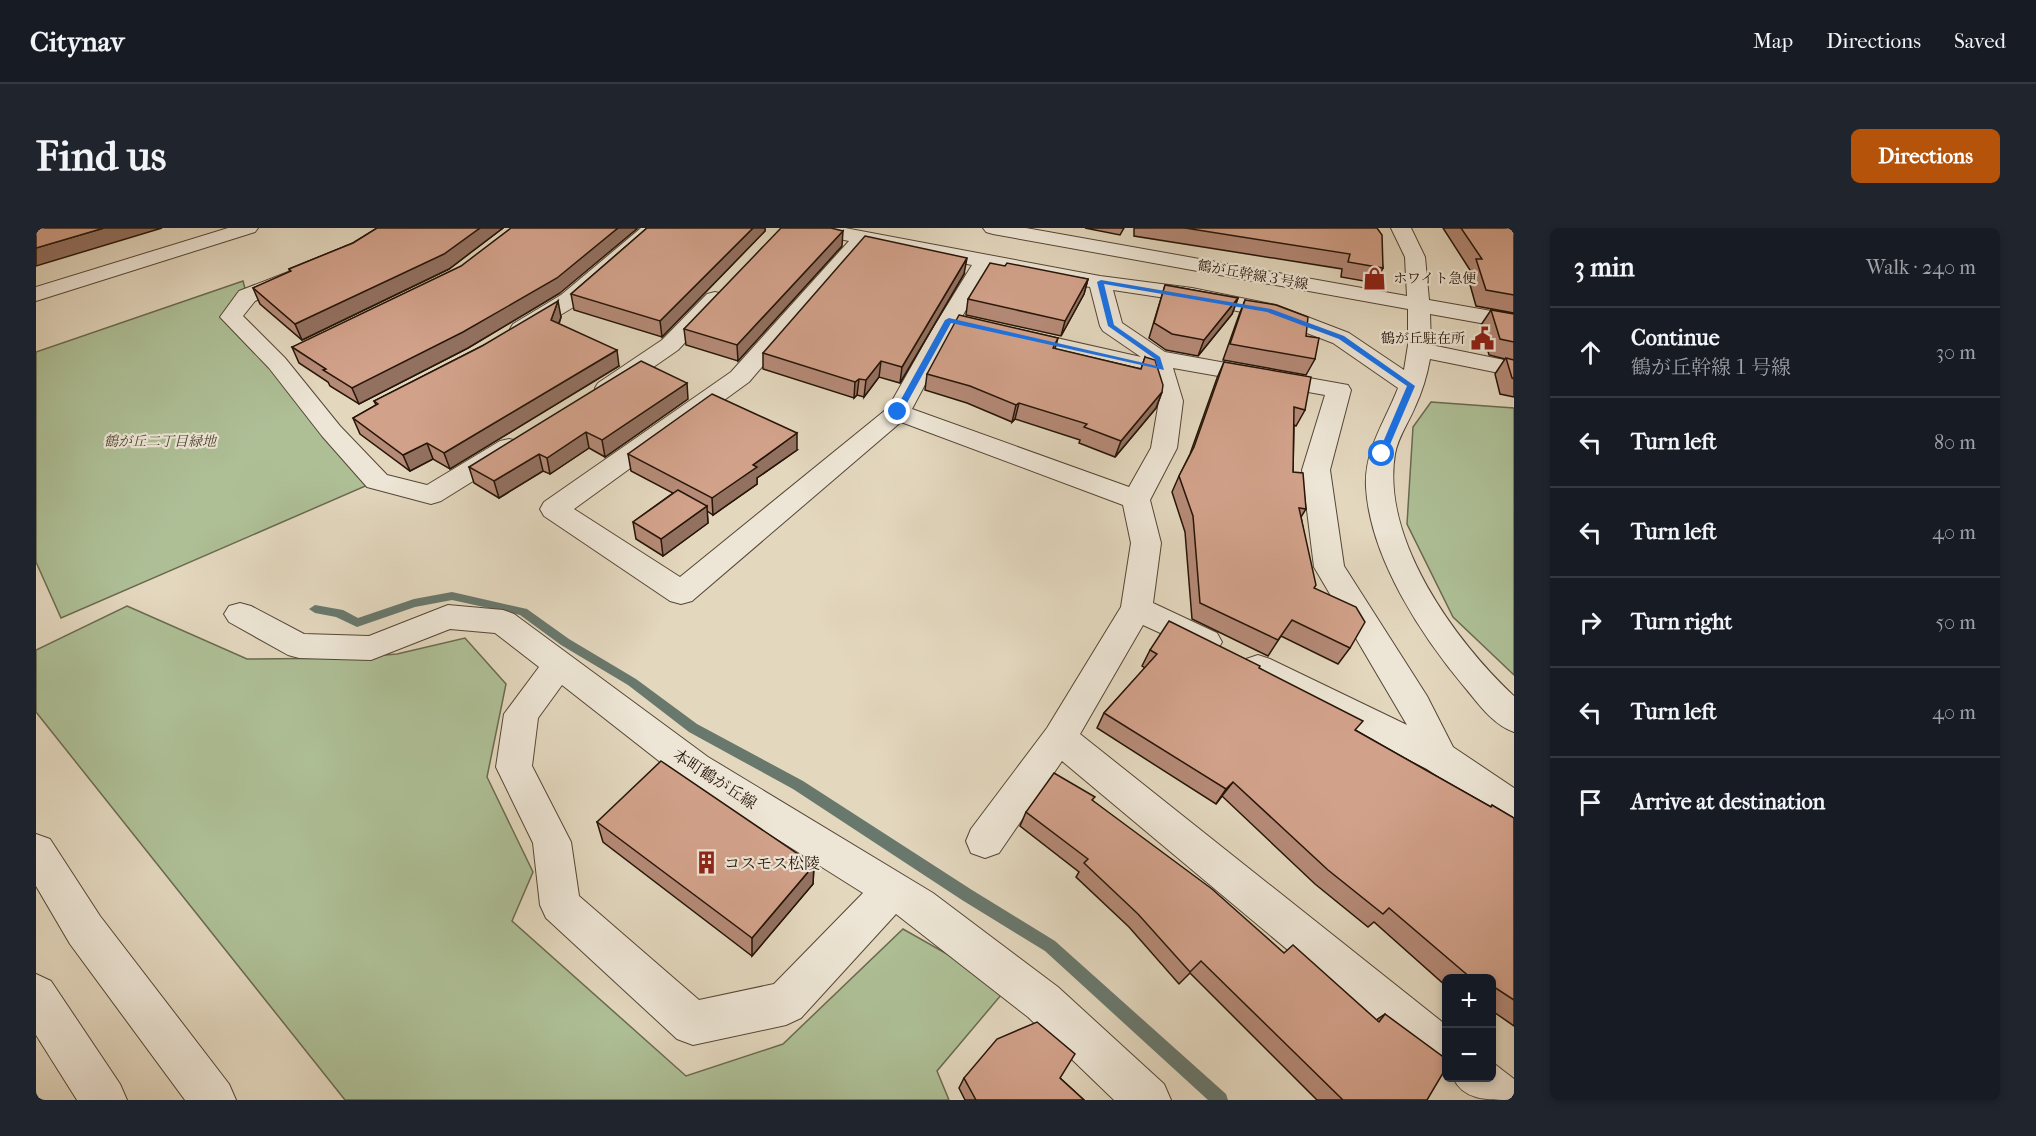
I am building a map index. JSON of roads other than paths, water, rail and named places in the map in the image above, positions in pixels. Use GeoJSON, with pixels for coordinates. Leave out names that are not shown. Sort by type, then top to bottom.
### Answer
{"type":"FeatureCollection","features":[{"type":"Feature","properties":{"kind":"street"},"geometry":{"type":"LineString","coordinates":[[36,294],[248,228]]}},
{"type":"Feature","properties":{"kind":"street"},"geometry":{"type":"LineString","coordinates":[[498,343],[570,300],[653,228]]}},
{"type":"Feature","properties":{"kind":"street"},"geometry":{"type":"LineString","coordinates":[[814,228],[1101,282],[1268,310],[1341,338],[1411,386]]}},
{"type":"Feature","properties":{"kind":"street","name":"鶴が丘幹線３号線"},"geometry":{"type":"LineString","coordinates":[[993,228],[1091,237],[1419,305],[1514,322]]}},
{"type":"Feature","properties":{"kind":"street"},"geometry":{"type":"LineString","coordinates":[[1401,228],[1415,257],[1422,334],[1411,386],[1382,454],[1380,485],[1387,530],[1412,587],[1437,626],[1468,668],[1514,718]]}},
{"type":"Feature","properties":{"kind":"street"},"geometry":{"type":"LineString","coordinates":[[862,238],[740,377],[554,509],[681,594],[898,412],[971,325],[986,261]]}},
{"type":"Feature","properties":{"kind":"street"},"geometry":{"type":"LineString","coordinates":[[321,263],[247,296],[231,317],[288,358],[341,426],[377,481],[431,495],[528,436]]}},
{"type":"Feature","properties":{"kind":"street"},"geometry":{"type":"LineString","coordinates":[[985,841],[1059,738],[1137,608],[1146,543],[1136,500],[1164,448],[1171,401],[1160,363],[1111,326],[1101,282]]}},
{"type":"Feature","properties":{"kind":"street"},"geometry":{"type":"LineString","coordinates":[[587,401],[670,345],[729,285]]}},
{"type":"Feature","properties":{"kind":"street"},"geometry":{"type":"LineString","coordinates":[[971,325],[1160,363],[1339,390],[1316,470],[1329,567],[1415,706],[1440,759]]}},
{"type":"Feature","properties":{"kind":"street"},"geometry":{"type":"LineString","coordinates":[[1419,350],[1514,369]]}},
{"type":"Feature","properties":{"kind":"street"},"geometry":{"type":"LineString","coordinates":[[898,412],[1136,500]]}},
{"type":"Feature","properties":{"kind":"street"},"geometry":{"type":"LineString","coordinates":[[1137,608],[1440,759],[1514,808]]}},
{"type":"Feature","properties":{"kind":"street","name":"本町鶴が丘線"},"geometry":{"type":"LineString","coordinates":[[240,614],[299,645],[371,648],[448,617],[503,622],[695,768],[920,906],[1043,1002],[1148,1100]]}},
{"type":"Feature","properties":{"kind":"street"},"geometry":{"type":"LineString","coordinates":[[560,664],[521,714],[513,767],[552,842],[560,904],[693,1023],[786,1003],[893,889]]}},
{"type":"Feature","properties":{"kind":"street"},"geometry":{"type":"LineString","coordinates":[[1059,738],[1442,1050]]}},
{"type":"Feature","properties":{"kind":"street"},"geometry":{"type":"LineString","coordinates":[[36,851],[85,930],[213,1100]]}},
{"type":"Feature","properties":{"kind":"street"},"geometry":{"type":"LineString","coordinates":[[36,996],[104,1100]]}},
{"type":"Feature","properties":{"kind":"waterway"},"geometry":{"type":"LineString","coordinates":[[315,609],[339,613],[357,623],[414,603],[452,596],[523,612],[565,642],[632,682],[693,728],[798,785],[1050,946],[1220,1100]]}},
{"type":"Feature","properties":{"kind":"place","name":"ホワイト急便"},"geometry":{"type":"Point","coordinates":[1375,278]}},
{"type":"Feature","properties":{"kind":"place","name":"鶴が丘駐在所"},"geometry":{"type":"Point","coordinates":[1483,338]}},
{"type":"Feature","properties":{"kind":"place","name":"コスモス松陵"},"geometry":{"type":"Point","coordinates":[706,863]}},
{"type":"Feature","properties":{"kind":"park label","name":"鶴が丘二丁目緑地"},"geometry":{"type":"Point","coordinates":[160,441]}}]}
